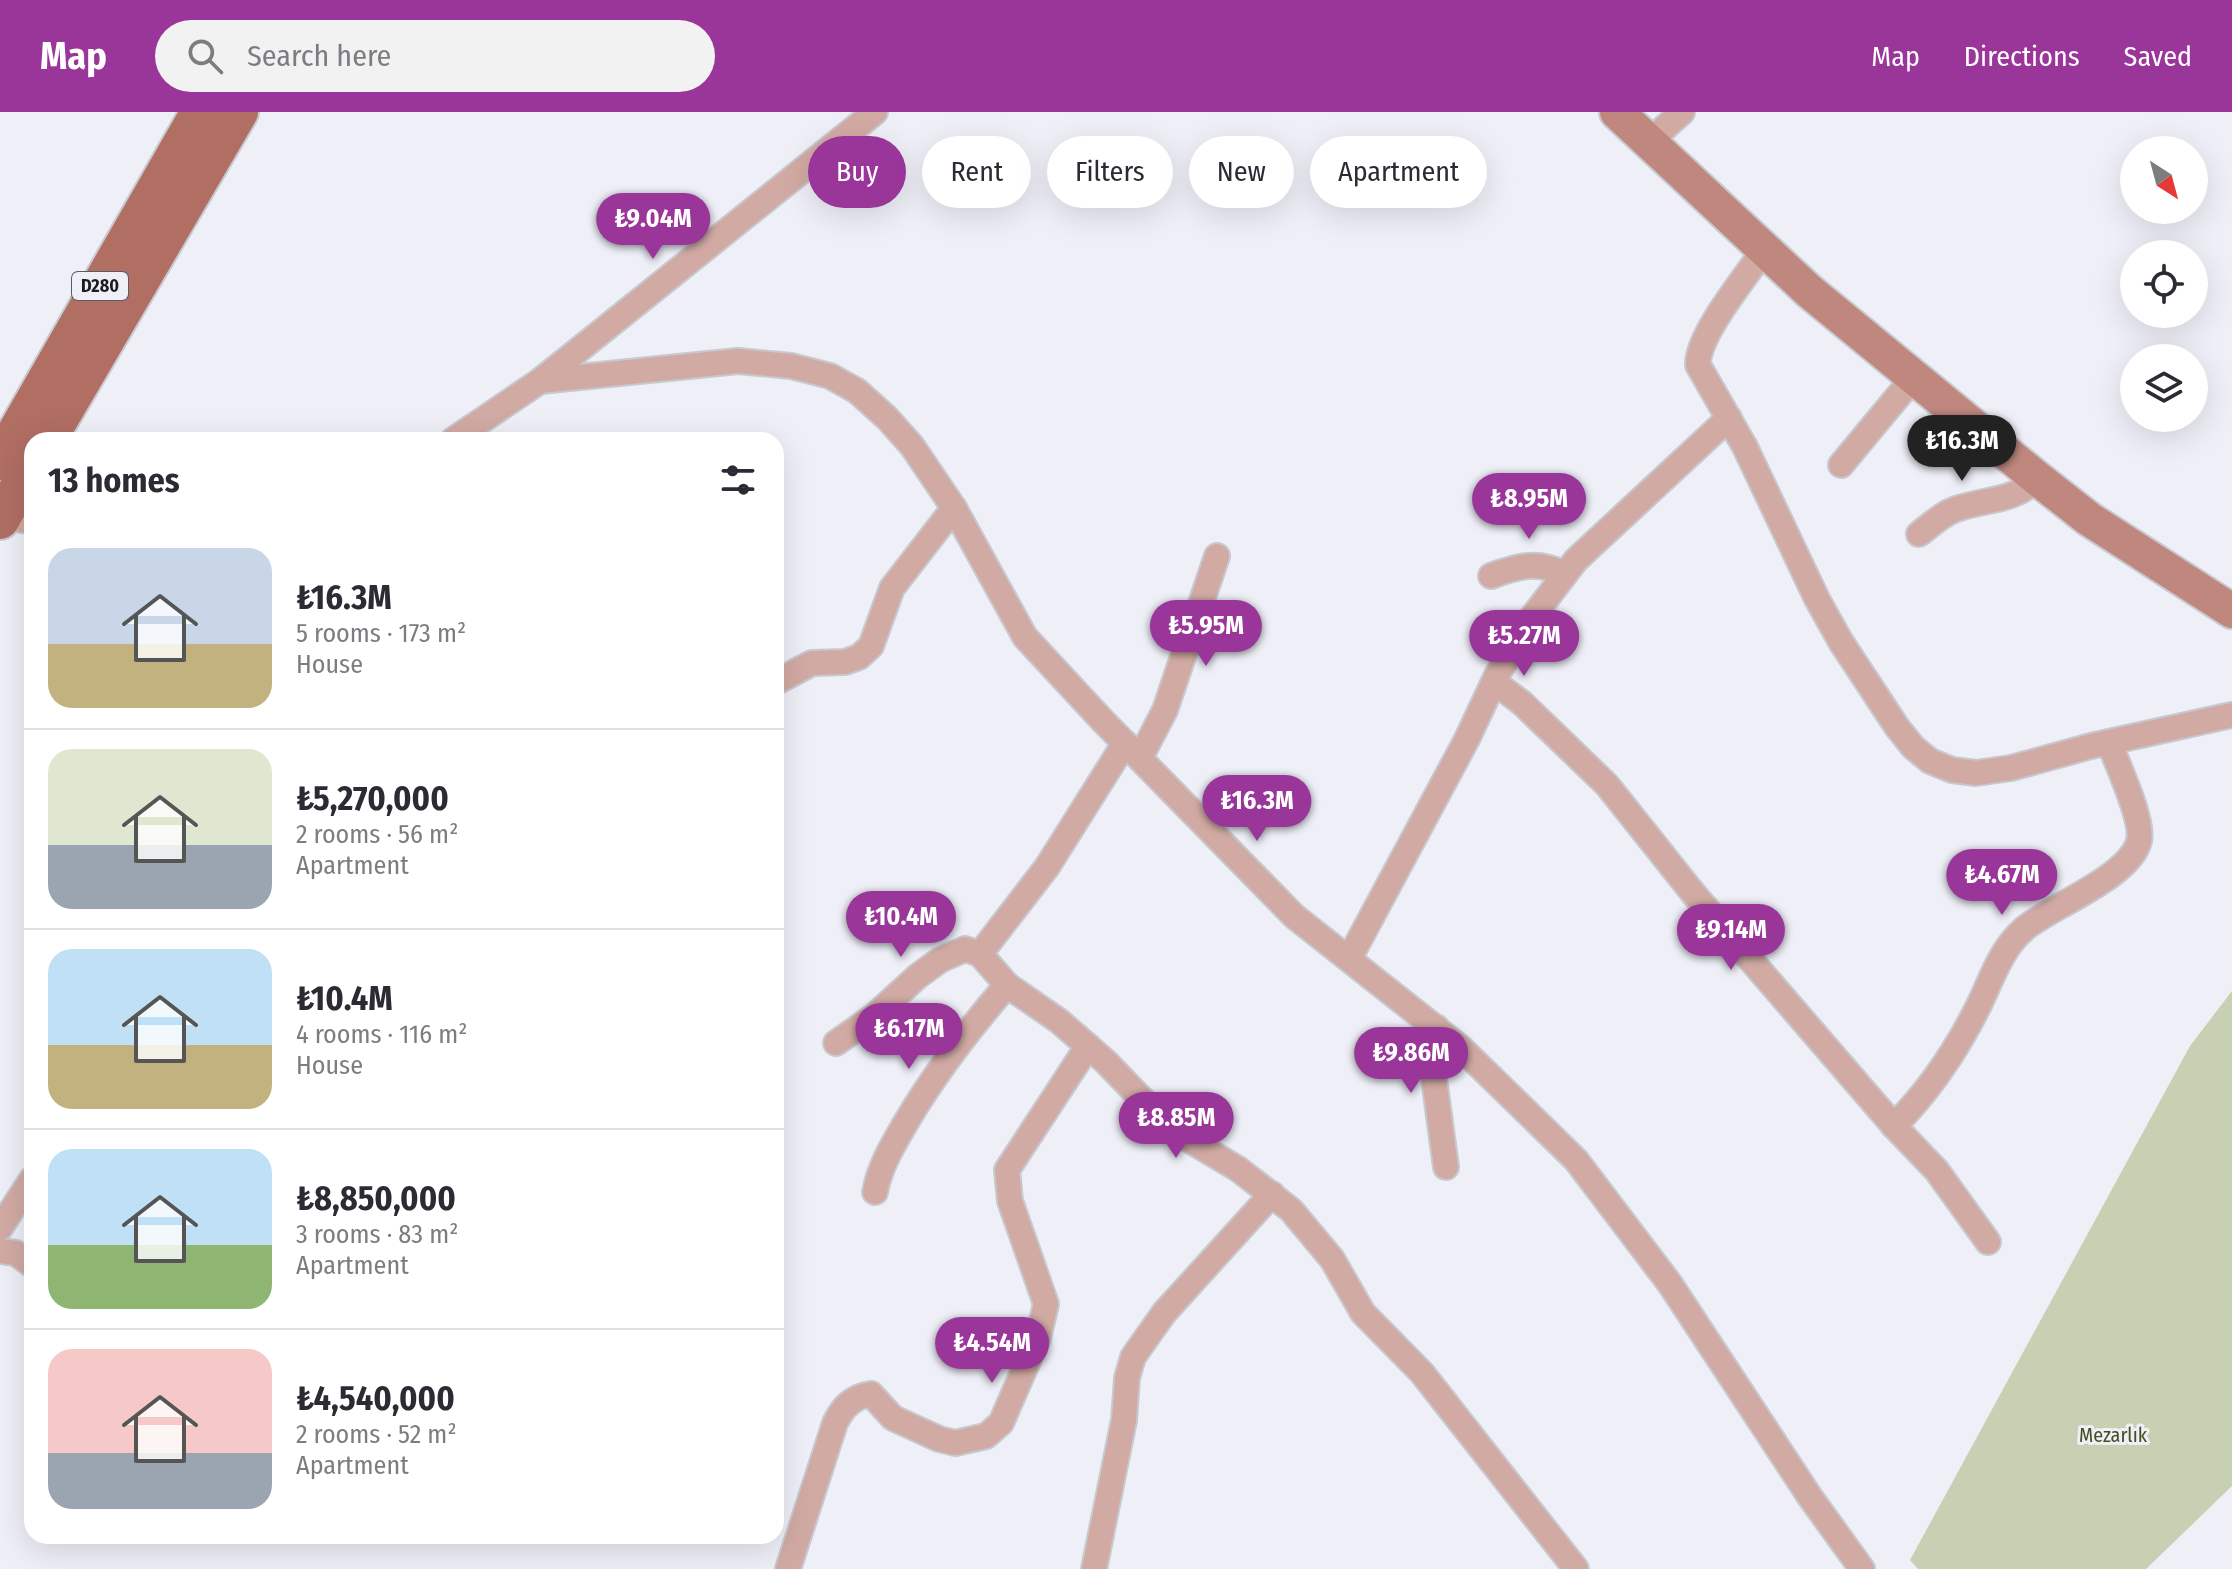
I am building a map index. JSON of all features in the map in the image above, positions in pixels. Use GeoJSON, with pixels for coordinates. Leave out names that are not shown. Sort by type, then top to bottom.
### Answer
{"type":"FeatureCollection","features":[{"type":"Feature","properties":{"kind":"main road","name":"D280"},"geometry":{"type":"LineString","coordinates":[[43,432],[200,112]]}},
{"type":"Feature","properties":{"kind":"main road","name":"D280"},"geometry":{"type":"LineString","coordinates":[[52,432],[239,112]]}},
{"type":"Feature","properties":{"kind":"main road","name":"D280"},"geometry":{"type":"LineString","coordinates":[[14,491],[24,471]]}},
{"type":"Feature","properties":{"kind":"street"},"geometry":{"type":"LineString","coordinates":[[465,432],[540,381],[875,112]]}},
{"type":"Feature","properties":{"kind":"street"},"geometry":{"type":"LineString","coordinates":[[1617,112],[1651,140],[1763,251],[2038,479],[2089,519],[2232,611]]}},
{"type":"Feature","properties":{"kind":"street"},"geometry":{"type":"LineString","coordinates":[[1651,140],[1682,112]]}},
{"type":"Feature","properties":{"kind":"street"},"geometry":{"type":"LineString","coordinates":[[1763,251],[1698,354],[1702,373],[1729,418],[1778,514],[1817,599],[1864,679],[1913,747],[1930,761],[1952,770],[1976,773],[2011,768],[2109,742],[2232,715]]}},
{"type":"Feature","properties":{"kind":"street"},"geometry":{"type":"LineString","coordinates":[[540,381],[738,361],[791,366],[830,376],[857,391],[912,446],[954,508],[1025,637],[1294,916],[1436,1027],[1501,1084],[1576,1160],[1670,1284],[1810,1497],[1862,1569]]}},
{"type":"Feature","properties":{"kind":"street"},"geometry":{"type":"LineString","coordinates":[[1841,465],[1914,377]]}},
{"type":"Feature","properties":{"kind":"street"},"geometry":{"type":"LineString","coordinates":[[1349,959],[1494,682],[1531,619],[1564,574],[1729,418]]}},
{"type":"Feature","properties":{"kind":"street"},"geometry":{"type":"LineString","coordinates":[[1919,534],[1947,513],[2022,493],[2038,479]]}},
{"type":"Feature","properties":{"kind":"street"},"geometry":{"type":"LineString","coordinates":[[784,678],[812,663],[845,662],[859,657],[871,646],[892,588],[954,508]]}},
{"type":"Feature","properties":{"kind":"street"},"geometry":{"type":"LineString","coordinates":[[980,954],[1165,710],[1217,556]]}},
{"type":"Feature","properties":{"kind":"street"},"geometry":{"type":"LineString","coordinates":[[1491,576],[1521,565],[1537,564],[1550,566],[1564,574]]}},
{"type":"Feature","properties":{"kind":"street"},"geometry":{"type":"LineString","coordinates":[[1494,682],[1556,734],[1607,785],[1693,893],[1894,1126],[1937,1171],[1988,1242]]}},
{"type":"Feature","properties":{"kind":"street"},"geometry":{"type":"LineString","coordinates":[[1894,1126],[1919,1100],[1941,1070],[2012,940],[2044,914],[2100,882],[2131,855],[2139,841],[2138,823],[2109,742]]}},
{"type":"Feature","properties":{"kind":"street"},"geometry":{"type":"LineString","coordinates":[[836,1043],[873,1017],[940,960],[965,949],[980,954],[1007,985],[1088,1046],[1181,1135],[1218,1155],[1291,1210],[1321,1244],[1363,1313],[1422,1373],[1576,1569]]}},
{"type":"Feature","properties":{"kind":"street"},"geometry":{"type":"LineString","coordinates":[[875,1192],[878,1174],[891,1147],[937,1069],[1007,985]]}},
{"type":"Feature","properties":{"kind":"street"},"geometry":{"type":"LineString","coordinates":[[1436,1027],[1430,1049],[1446,1167]]}},
{"type":"Feature","properties":{"kind":"street"},"geometry":{"type":"LineString","coordinates":[[788,1569],[835,1423],[851,1401],[871,1394],[893,1418],[955,1443],[986,1436],[1001,1423],[1038,1338],[1046,1304],[1010,1201],[1007,1170],[1088,1046]]}},
{"type":"Feature","properties":{"kind":"street"},"geometry":{"type":"LineString","coordinates":[[0,1228],[24,1191]]}},
{"type":"Feature","properties":{"kind":"street"},"geometry":{"type":"LineString","coordinates":[[1094,1569],[1124,1420],[1127,1378],[1133,1357],[1164,1313],[1272,1194]]}},
{"type":"Feature","properties":{"kind":"street"},"geometry":{"type":"LineString","coordinates":[[0,1251],[16,1253],[24,1259]]}},
{"type":"Feature","properties":{"kind":"green space","name":"Mezarlık"},"geometry":{"type":"Polygon","coordinates":[[[2232,991],[2232,1486],[2146,1569],[1918,1569],[1910,1560],[2190,1046],[2232,991]]]}}]}
